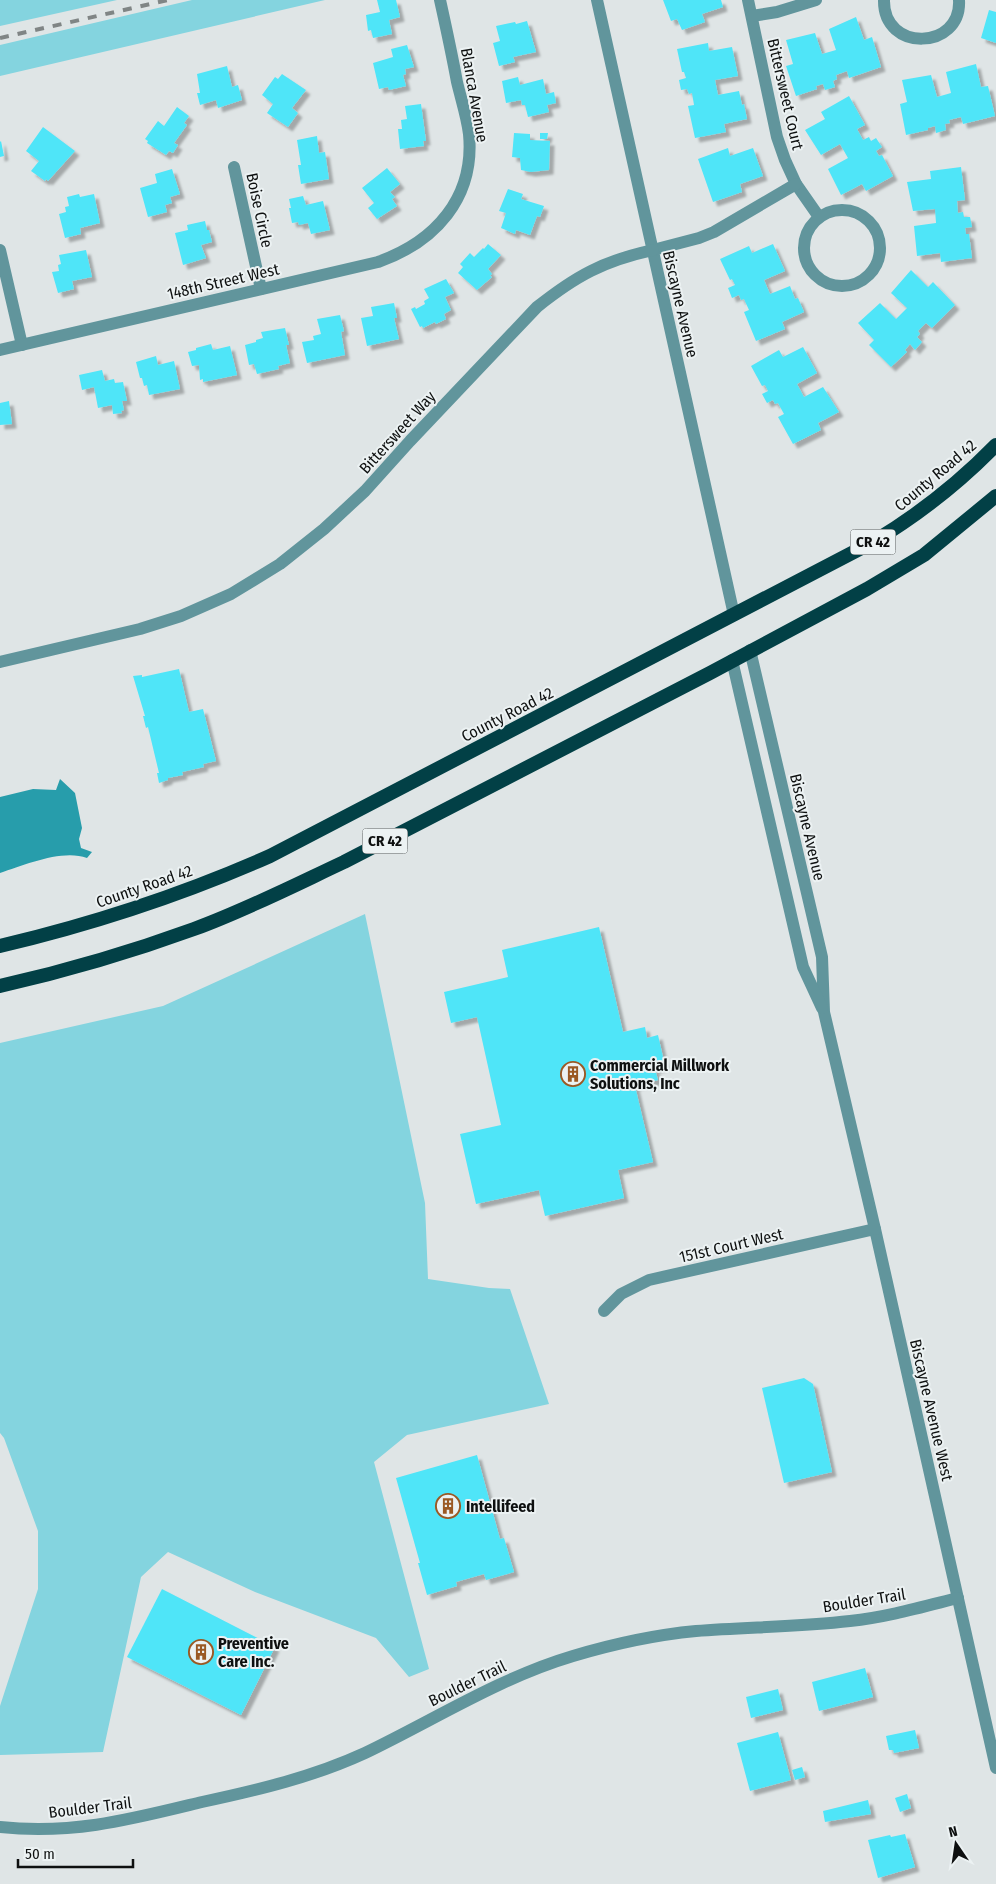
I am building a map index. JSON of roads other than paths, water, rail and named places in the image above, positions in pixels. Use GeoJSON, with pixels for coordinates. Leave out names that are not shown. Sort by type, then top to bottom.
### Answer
{"type":"FeatureCollection","features":[{"type":"Feature","properties":{"kind":"highway","name":"County Road 42"},"geometry":{"type":"LineString","coordinates":[[0,946],[93,922],[137,908],[223,877],[270,856],[844,559],[900,526],[950,488],[996,446]]}},
{"type":"Feature","properties":{"kind":"highway","name":"CR 42"},"geometry":{"type":"LineString","coordinates":[[0,986],[102,959],[195,929],[344,862],[701,678],[897,572],[924,555],[996,496]]}},
{"type":"Feature","properties":{"kind":"street","name":"Blanca Avenue"},"geometry":{"type":"LineString","coordinates":[[440,0],[469,134],[468,163],[460,194],[443,220]]}},
{"type":"Feature","properties":{"kind":"street","name":"Biscayne Avenue"},"geometry":{"type":"LineString","coordinates":[[597,0],[734,616]]}},
{"type":"Feature","properties":{"kind":"street","name":"Bittersweet Court"},"geometry":{"type":"LineString","coordinates":[[748,0],[777,137],[784,160],[796,184],[819,217]]}},
{"type":"Feature","properties":{"kind":"street"},"geometry":{"type":"LineString","coordinates":[[752,16],[796,7],[816,0]]}},
{"type":"Feature","properties":{"kind":"street"},"geometry":{"type":"LineString","coordinates":[[884,0],[884,8],[888,20],[895,28],[904,35],[920,40],[938,36],[949,29],[956,17],[959,0]]}},
{"type":"Feature","properties":{"kind":"street","name":"Boise Circle"},"geometry":{"type":"LineString","coordinates":[[234,167],[261,289]]}},
{"type":"Feature","properties":{"kind":"street","name":"Bittersweet Way"},"geometry":{"type":"LineString","coordinates":[[0,662],[140,629],[181,616],[231,594],[280,564],[324,530],[366,491],[410,441],[537,307],[558,290],[588,271],[623,256],[699,238],[714,232],[796,184]]}},
{"type":"Feature","properties":{"kind":"street"},"geometry":{"type":"LineString","coordinates":[[844,209],[858,212],[869,220],[877,230],[881,243],[880,257],[875,269],[866,278],[853,284],[840,286],[830,284],[816,276],[808,265],[804,252],[805,239],[810,227],[819,217],[831,211],[844,209]]}},
{"type":"Feature","properties":{"kind":"street","name":"148th Street West"},"geometry":{"type":"LineString","coordinates":[[0,350],[378,262],[399,254],[423,239],[443,220]]}},
{"type":"Feature","properties":{"kind":"street"},"geometry":{"type":"LineString","coordinates":[[0,250],[22,345]]}},
{"type":"Feature","properties":{"kind":"street","name":"Biscayne Avenue"},"geometry":{"type":"LineString","coordinates":[[750,650],[822,957],[824,1012],[875,1229]]}},
{"type":"Feature","properties":{"kind":"street","name":"Biscayne Avenue"},"geometry":{"type":"LineString","coordinates":[[732,660],[803,967],[824,1012]]}},
{"type":"Feature","properties":{"kind":"street","name":"151st Court West"},"geometry":{"type":"LineString","coordinates":[[604,1311],[621,1294],[649,1280],[875,1229]]}},
{"type":"Feature","properties":{"kind":"street","name":"Biscayne Avenue West"},"geometry":{"type":"LineString","coordinates":[[875,1229],[958,1598]]}},
{"type":"Feature","properties":{"kind":"street"},"geometry":{"type":"LineString","coordinates":[[958,1598],[996,1768]]}},
{"type":"Feature","properties":{"kind":"street","name":"Boulder Trail"},"geometry":{"type":"LineString","coordinates":[[0,1827],[62,1829],[111,1824],[297,1779],[365,1753],[514,1678],[565,1658],[603,1648],[664,1635],[695,1631],[851,1621],[884,1616],[958,1598]]}},
{"type":"Feature","properties":{"kind":"railway"},"geometry":{"type":"LineString","coordinates":[[0,38],[168,0]]}},
{"type":"Feature","properties":{"kind":"place","name":"Commercial Millwork Solutions, Inc"},"geometry":{"type":"Point","coordinates":[573,1074]}},
{"type":"Feature","properties":{"kind":"place","name":"Intellifeed"},"geometry":{"type":"Point","coordinates":[448,1506]}},
{"type":"Feature","properties":{"kind":"place","name":"Preventive Care Inc."},"geometry":{"type":"Point","coordinates":[201,1652]}}]}
